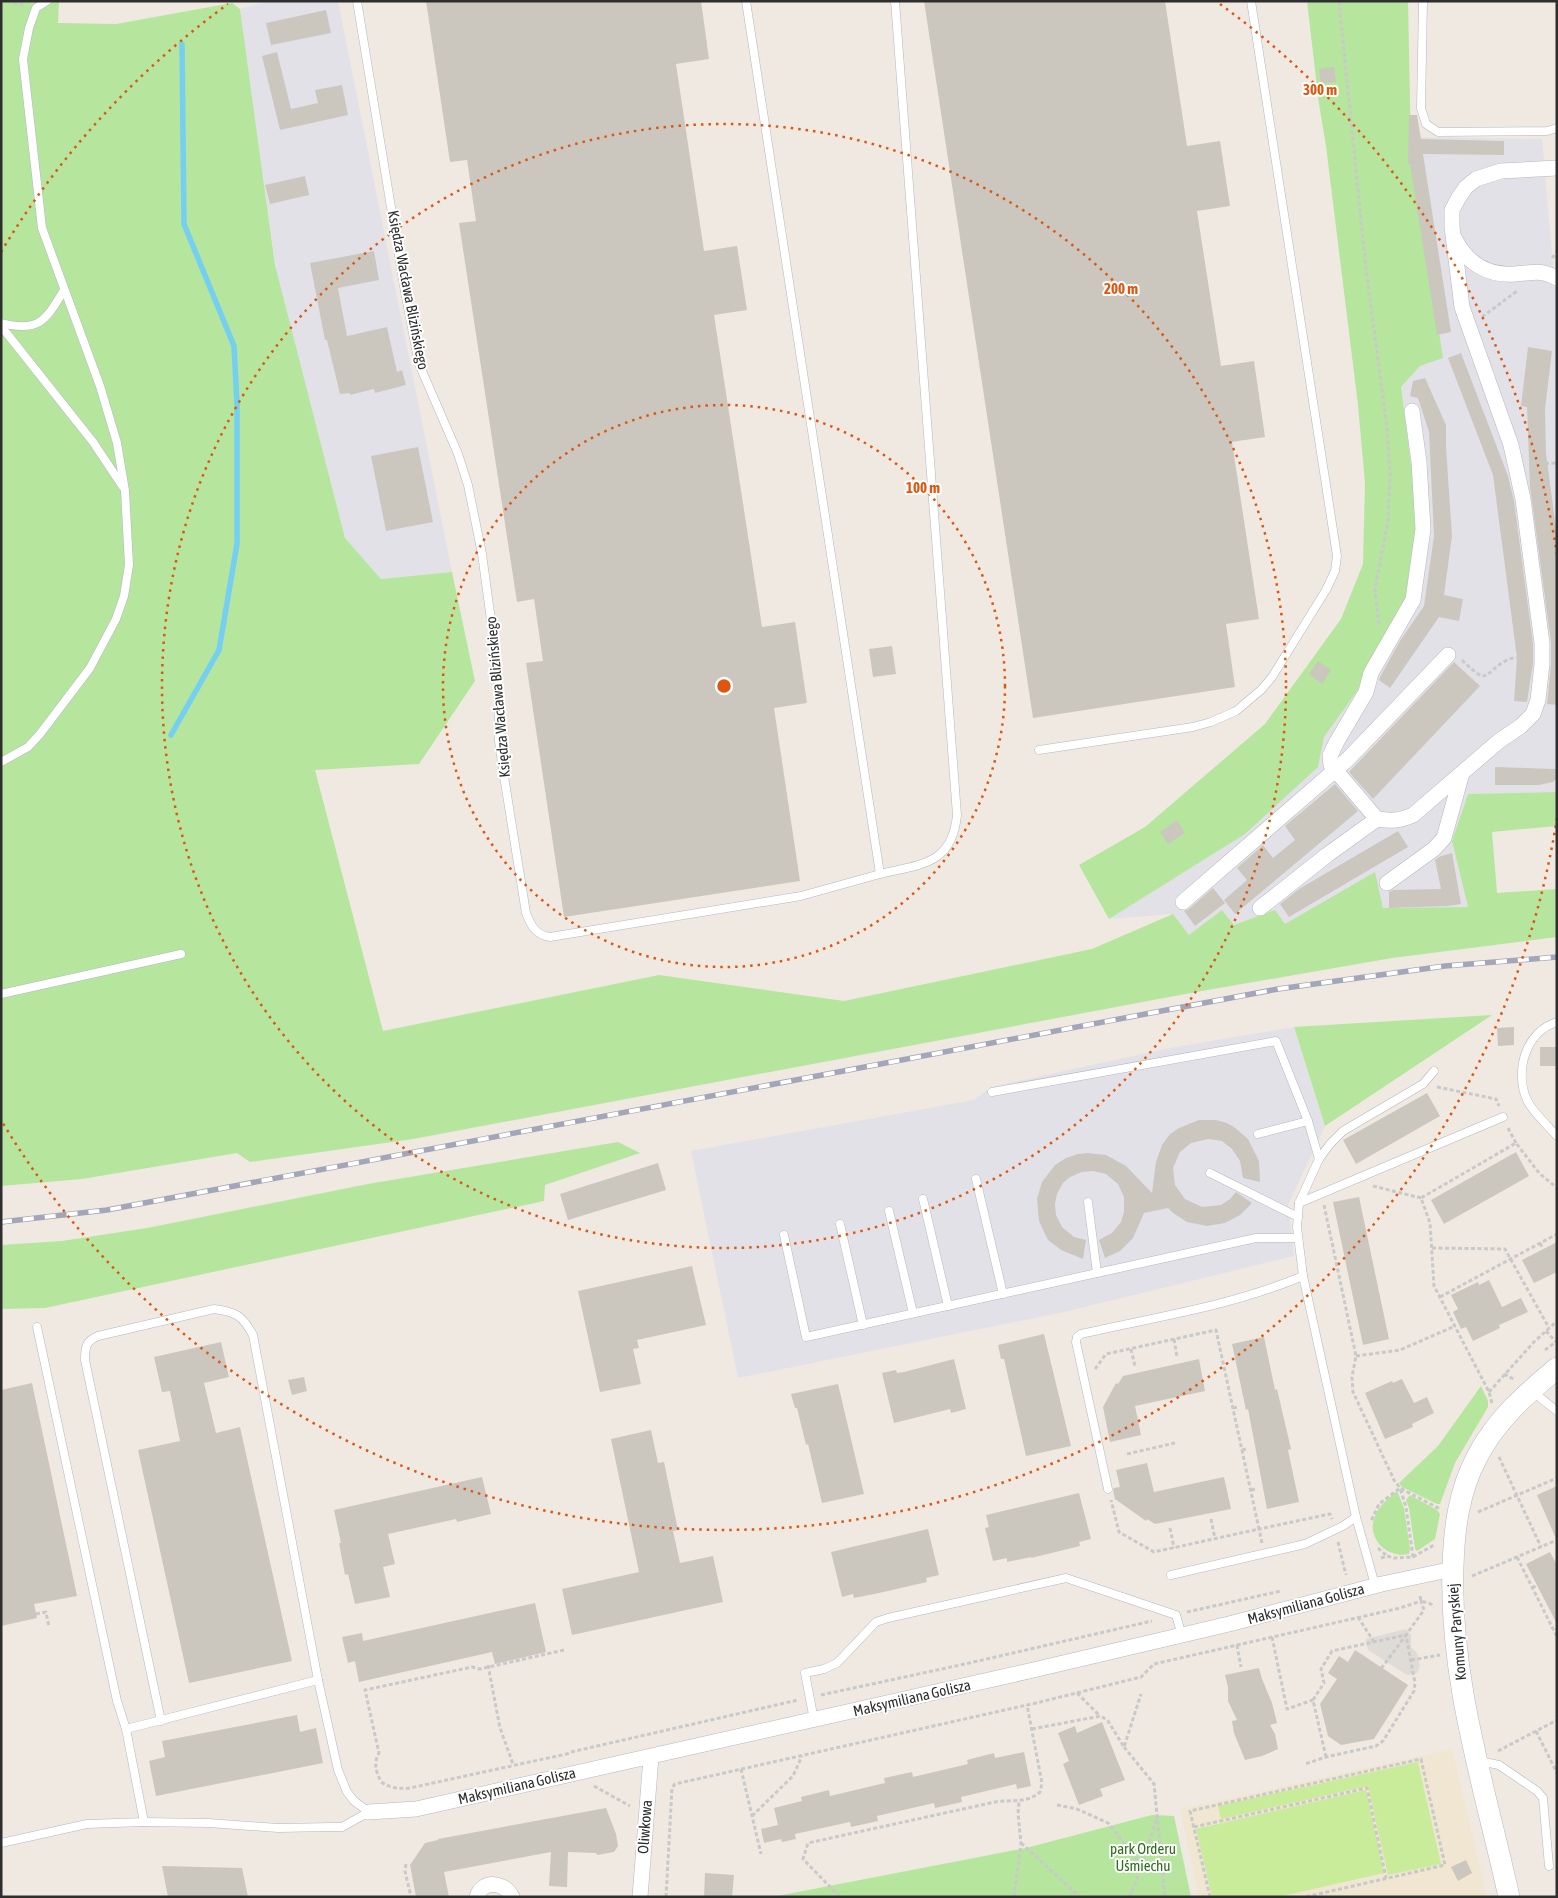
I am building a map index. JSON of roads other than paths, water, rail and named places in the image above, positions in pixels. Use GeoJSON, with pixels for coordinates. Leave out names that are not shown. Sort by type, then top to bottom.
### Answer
{"type":"FeatureCollection","features":[{"type":"Feature","properties":{"kind":"street"},"geometry":{"type":"LineString","coordinates":[[1412,411],[1420,462],[1423,529],[1413,600],[1372,673],[1366,692],[1332,751],[1330,760],[1335,770],[1377,818],[1394,821],[1404,820],[1413,815],[1533,714],[1538,700],[1542,650],[1523,499],[1517,465],[1462,307],[1453,236],[1452,210],[1466,187],[1476,179],[1501,171],[1557,168]]}},
{"type":"Feature","properties":{"kind":"street"},"geometry":{"type":"LineString","coordinates":[[1453,236],[1466,258],[1483,269],[1505,275],[1539,271],[1557,278]]}},
{"type":"Feature","properties":{"kind":"street"},"geometry":{"type":"LineString","coordinates":[[1183,902],[1348,759],[1448,655]]}},
{"type":"Feature","properties":{"kind":"street"},"geometry":{"type":"LineString","coordinates":[[1387,884],[1434,849],[1444,838],[1462,773]]}},
{"type":"Feature","properties":{"kind":"street"},"geometry":{"type":"LineString","coordinates":[[1260,908],[1377,818]]}},
{"type":"Feature","properties":{"kind":"street","name":"Komuny Paryskiej"},"geometry":{"type":"LineString","coordinates":[[1509,1897],[1486,1757],[1462,1692],[1452,1600],[1461,1573],[1454,1544],[1464,1485],[1483,1445],[1498,1424],[1531,1390],[1557,1368]]}},
{"type":"Feature","properties":{"kind":"street","name":"Maksymiliana Golisza"},"geometry":{"type":"LineString","coordinates":[[369,1812],[416,1809],[1182,1636],[1375,1585],[1461,1573]]}},
{"type":"Feature","properties":{"kind":"street","name":"Oliwkowa"},"geometry":{"type":"LineString","coordinates":[[640,1897],[651,1757]]}},
{"type":"Feature","properties":{"kind":"street"},"geometry":{"type":"LineString","coordinates":[[477,1897],[482,1888],[496,1884],[508,1890],[512,1897]]}},
{"type":"Feature","properties":{"kind":"lane"},"geometry":{"type":"LineString","coordinates":[[1,762],[28,747],[90,668],[108,638],[128,581],[129,539],[125,491],[117,443],[100,386],[42,228],[23,59],[28,28],[36,8],[47,1]]}},
{"type":"Feature","properties":{"kind":"lane","name":"Księdza Wacława Blizińskiego"},"geometry":{"type":"LineString","coordinates":[[357,1],[405,292],[420,364],[458,454],[468,485],[482,554],[496,650],[499,741],[526,913],[530,924],[536,932],[543,936],[559,937],[801,896],[880,874]]}},
{"type":"Feature","properties":{"kind":"lane"},"geometry":{"type":"LineString","coordinates":[[746,1],[880,874],[925,863],[938,856],[953,839],[957,816],[895,1]]}},
{"type":"Feature","properties":{"kind":"lane"},"geometry":{"type":"LineString","coordinates":[[1039,750],[1193,727],[1236,711],[1253,698],[1272,677],[1318,604],[1335,571],[1337,556],[1250,1]]}},
{"type":"Feature","properties":{"kind":"lane"},"geometry":{"type":"LineString","coordinates":[[1423,1],[1421,108],[1426,124],[1438,132],[1547,131],[1557,128]]}},
{"type":"Feature","properties":{"kind":"lane"},"geometry":{"type":"LineString","coordinates":[[1,325],[18,328],[41,323],[52,311],[64,290]]}},
{"type":"Feature","properties":{"kind":"lane"},"geometry":{"type":"LineString","coordinates":[[1,325],[93,442],[125,491]]}},
{"type":"Feature","properties":{"kind":"lane"},"geometry":{"type":"LineString","coordinates":[[1,994],[181,954]]}},
{"type":"Feature","properties":{"kind":"lane"},"geometry":{"type":"LineString","coordinates":[[1557,1022],[1544,1027],[1534,1036],[1525,1052],[1522,1076],[1527,1100],[1557,1136]]}},
{"type":"Feature","properties":{"kind":"lane"},"geometry":{"type":"LineString","coordinates":[[992,1092],[1276,1041],[1308,1121],[1319,1159]]}},
{"type":"Feature","properties":{"kind":"lane"},"geometry":{"type":"LineString","coordinates":[[1375,1585],[1356,1517],[1303,1276],[1298,1238],[1299,1203],[1319,1159],[1343,1131],[1423,1084],[1434,1071]]}},
{"type":"Feature","properties":{"kind":"lane"},"geometry":{"type":"LineString","coordinates":[[1299,1203],[1503,1117]]}},
{"type":"Feature","properties":{"kind":"lane"},"geometry":{"type":"LineString","coordinates":[[1258,1134],[1308,1121]]}},
{"type":"Feature","properties":{"kind":"lane"},"geometry":{"type":"LineString","coordinates":[[1210,1173],[1298,1217]]}},
{"type":"Feature","properties":{"kind":"lane"},"geometry":{"type":"LineString","coordinates":[[976,1179],[1003,1294]]}},
{"type":"Feature","properties":{"kind":"lane"},"geometry":{"type":"LineString","coordinates":[[924,1199],[948,1306]]}},
{"type":"Feature","properties":{"kind":"lane"},"geometry":{"type":"LineString","coordinates":[[1088,1202],[1096,1273]]}},
{"type":"Feature","properties":{"kind":"lane"},"geometry":{"type":"LineString","coordinates":[[889,1211],[913,1314]]}},
{"type":"Feature","properties":{"kind":"lane"},"geometry":{"type":"LineString","coordinates":[[840,1224],[863,1325]]}},
{"type":"Feature","properties":{"kind":"lane"},"geometry":{"type":"LineString","coordinates":[[784,1235],[806,1337],[1256,1238],[1298,1238]]}},
{"type":"Feature","properties":{"kind":"lane"},"geometry":{"type":"LineString","coordinates":[[1108,1489],[1076,1342],[1077,1337],[1082,1334],[1239,1300],[1303,1276]]}},
{"type":"Feature","properties":{"kind":"lane"},"geometry":{"type":"LineString","coordinates":[[1,1844],[87,1824],[144,1822],[209,1823],[278,1828],[342,1827],[369,1812],[354,1801],[342,1782],[318,1680],[253,1335],[245,1320],[230,1311],[214,1309],[98,1336],[90,1340],[85,1348],[85,1360],[161,1721]]}},
{"type":"Feature","properties":{"kind":"lane"},"geometry":{"type":"LineString","coordinates":[[37,1327],[117,1701],[126,1729],[144,1822]]}},
{"type":"Feature","properties":{"kind":"lane"},"geometry":{"type":"LineString","coordinates":[[1531,1390],[1557,1411]]}},
{"type":"Feature","properties":{"kind":"lane"},"geometry":{"type":"LineString","coordinates":[[1171,1575],[1305,1544],[1343,1526],[1356,1517]]}},
{"type":"Feature","properties":{"kind":"lane"},"geometry":{"type":"LineString","coordinates":[[814,1720],[805,1673],[824,1669],[837,1663],[876,1622],[888,1618],[1066,1578],[1176,1615],[1182,1636]]}},
{"type":"Feature","properties":{"kind":"lane"},"geometry":{"type":"LineString","coordinates":[[126,1729],[318,1680]]}},
{"type":"Feature","properties":{"kind":"lane"},"geometry":{"type":"LineString","coordinates":[[1486,1757],[1537,1791],[1543,1798],[1549,1866]]}},
{"type":"Feature","properties":{"kind":"waterway"},"geometry":{"type":"LineString","coordinates":[[171,735],[219,650],[237,544],[237,404],[234,346],[184,224],[182,44]]}},
{"type":"Feature","properties":{"kind":"railway"},"geometry":{"type":"LineString","coordinates":[[1,1222],[107,1210],[1278,989],[1445,966],[1557,957]]}},
{"type":"Feature","properties":{"kind":"park label","name":"park Orderu Uśmiechu"},"geometry":{"type":"Point","coordinates":[1143,1858]}}]}
